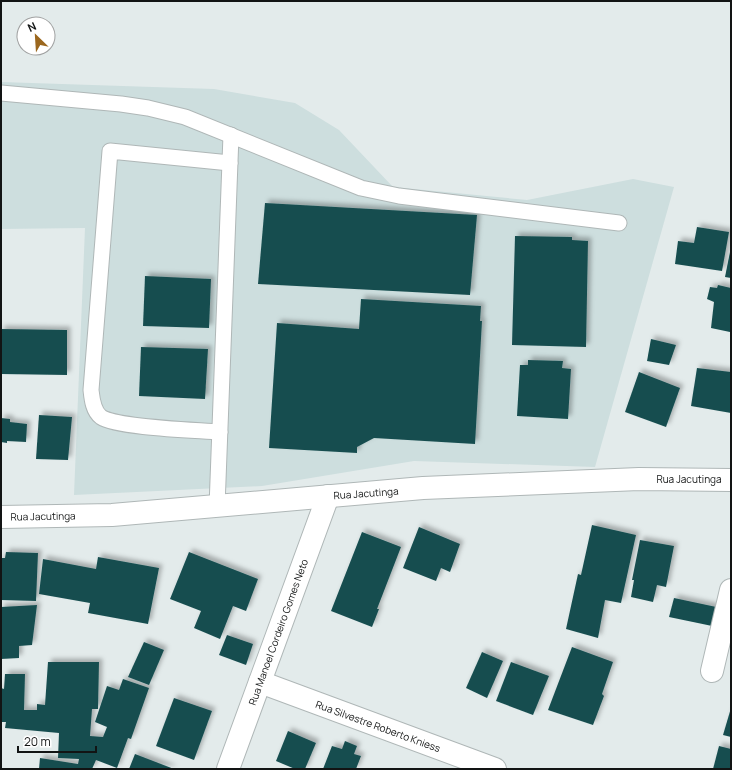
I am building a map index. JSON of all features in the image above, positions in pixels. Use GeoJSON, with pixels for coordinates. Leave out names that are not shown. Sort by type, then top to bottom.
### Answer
{"type":"FeatureCollection","features":[{"type":"Feature","properties":{"kind":"street","name":"Rua Jacutinga"},"geometry":{"type":"LineString","coordinates":[[1,517],[112,515],[423,488],[639,479],[730,477]]}},
{"type":"Feature","properties":{"kind":"street","name":"Rua Manoel Cordeiro Gomes Neto"},"geometry":{"type":"LineString","coordinates":[[228,769],[328,496]]}},
{"type":"Feature","properties":{"kind":"street"},"geometry":{"type":"LineString","coordinates":[[712,671],[731,590]]}},
{"type":"Feature","properties":{"kind":"street","name":"Rua Silvestre Roberto Kniess"},"geometry":{"type":"LineString","coordinates":[[260,682],[495,769]]}},
{"type":"Feature","properties":{"kind":"lane"},"geometry":{"type":"LineString","coordinates":[[1,93],[148,108],[184,116],[361,188],[399,196],[619,223]]}},
{"type":"Feature","properties":{"kind":"lane"},"geometry":{"type":"LineString","coordinates":[[217,507],[231,135]]}},
{"type":"Feature","properties":{"kind":"lane"},"geometry":{"type":"LineString","coordinates":[[220,432],[117,423],[101,417],[92,405],[90,390],[110,151],[230,163]]}},
{"type":"Feature","properties":{"kind":"shaded area"},"geometry":{"type":"Polygon","coordinates":[[[1,82],[214,89],[295,103],[339,130],[393,187],[527,200],[633,179],[674,187],[595,467],[414,461],[262,486],[74,495],[85,228],[1,229],[1,82]]]}},
{"type":"Feature","properties":{"kind":"building"},"geometry":{"type":"Polygon","coordinates":[[[265,203],[477,215],[470,295],[258,284],[265,203]]]}},
{"type":"Feature","properties":{"kind":"building"},"geometry":{"type":"Polygon","coordinates":[[[697,227],[729,232],[722,271],[675,264],[678,241],[694,243],[697,227]]]}},
{"type":"Feature","properties":{"kind":"building"},"geometry":{"type":"Polygon","coordinates":[[[515,236],[572,237],[572,240],[588,241],[586,347],[512,345],[515,236]]]}},
{"type":"Feature","properties":{"kind":"building"},"geometry":{"type":"Polygon","coordinates":[[[731,252],[731,278],[725,277],[731,252]]]}},
{"type":"Feature","properties":{"kind":"building"},"geometry":{"type":"Polygon","coordinates":[[[145,276],[211,279],[209,328],[143,326],[145,276]]]}},
{"type":"Feature","properties":{"kind":"building"},"geometry":{"type":"Polygon","coordinates":[[[718,285],[731,288],[730,332],[711,328],[714,302],[707,299],[710,287],[717,288],[718,285]]]}},
{"type":"Feature","properties":{"kind":"building"},"geometry":{"type":"Polygon","coordinates":[[[361,299],[481,306],[480,321],[482,321],[475,444],[374,438],[357,447],[357,453],[269,448],[277,323],[359,329],[361,299]]]}},
{"type":"Feature","properties":{"kind":"building"},"geometry":{"type":"Polygon","coordinates":[[[1,329],[67,330],[67,375],[1,374],[1,329]]]}},
{"type":"Feature","properties":{"kind":"building"},"geometry":{"type":"Polygon","coordinates":[[[651,339],[676,345],[669,365],[647,361],[651,339]]]}},
{"type":"Feature","properties":{"kind":"building"},"geometry":{"type":"Polygon","coordinates":[[[141,347],[208,349],[205,399],[139,396],[141,347]]]}},
{"type":"Feature","properties":{"kind":"building"},"geometry":{"type":"Polygon","coordinates":[[[528,360],[563,361],[562,368],[571,369],[568,419],[517,416],[520,365],[528,365],[528,360]]]}},
{"type":"Feature","properties":{"kind":"building"},"geometry":{"type":"Polygon","coordinates":[[[697,368],[731,372],[731,413],[691,406],[697,368]]]}},
{"type":"Feature","properties":{"kind":"building"},"geometry":{"type":"Polygon","coordinates":[[[639,372],[680,388],[666,427],[625,412],[639,372]]]}},
{"type":"Feature","properties":{"kind":"building"},"geometry":{"type":"Polygon","coordinates":[[[39,415],[72,417],[68,460],[36,459],[39,415]]]}},
{"type":"Feature","properties":{"kind":"building"},"geometry":{"type":"Polygon","coordinates":[[[1,418],[10,419],[10,422],[27,424],[26,442],[1,442],[1,418]]]}},
{"type":"Feature","properties":{"kind":"building"},"geometry":{"type":"Polygon","coordinates":[[[592,525],[636,535],[621,603],[605,600],[598,638],[566,629],[578,574],[581,575],[592,525]]]}},
{"type":"Feature","properties":{"kind":"building"},"geometry":{"type":"Polygon","coordinates":[[[419,527],[460,544],[450,572],[441,568],[436,581],[403,568],[419,527]]]}},
{"type":"Feature","properties":{"kind":"building"},"geometry":{"type":"Polygon","coordinates":[[[362,532],[401,547],[377,609],[379,609],[372,627],[331,611],[362,532]]]}},
{"type":"Feature","properties":{"kind":"building"},"geometry":{"type":"Polygon","coordinates":[[[640,540],[674,546],[666,587],[657,585],[653,602],[631,597],[634,580],[632,580],[640,540]]]}},
{"type":"Feature","properties":{"kind":"building"},"geometry":{"type":"Polygon","coordinates":[[[6,552],[38,553],[36,601],[1,600],[1,558],[5,558],[6,552]]]}},
{"type":"Feature","properties":{"kind":"building"},"geometry":{"type":"Polygon","coordinates":[[[189,552],[258,579],[246,611],[233,606],[220,639],[194,628],[201,611],[170,599],[189,552]]]}},
{"type":"Feature","properties":{"kind":"building"},"geometry":{"type":"Polygon","coordinates":[[[98,557],[159,568],[148,624],[88,613],[90,603],[39,594],[43,559],[96,569],[98,557]]]}},
{"type":"Feature","properties":{"kind":"building"},"geometry":{"type":"Polygon","coordinates":[[[674,598],[721,608],[717,627],[669,617],[674,598]]]}},
{"type":"Feature","properties":{"kind":"building"},"geometry":{"type":"Polygon","coordinates":[[[37,605],[32,645],[19,646],[19,658],[1,659],[1,607],[37,605]]]}},
{"type":"Feature","properties":{"kind":"building"},"geometry":{"type":"Polygon","coordinates":[[[227,635],[253,644],[246,665],[219,655],[227,635]]]}},
{"type":"Feature","properties":{"kind":"building"},"geometry":{"type":"Polygon","coordinates":[[[144,642],[164,650],[149,685],[128,677],[144,642]]]}},
{"type":"Feature","properties":{"kind":"building"},"geometry":{"type":"Polygon","coordinates":[[[572,647],[613,662],[602,694],[604,696],[593,725],[548,710],[572,647]]]}},
{"type":"Feature","properties":{"kind":"building"},"geometry":{"type":"Polygon","coordinates":[[[482,652],[503,661],[487,698],[466,688],[482,652]]]}},
{"type":"Feature","properties":{"kind":"building"},"geometry":{"type":"Polygon","coordinates":[[[48,662],[99,662],[98,709],[92,709],[90,736],[103,737],[107,727],[95,722],[107,686],[119,690],[123,679],[149,688],[131,739],[128,738],[117,768],[96,760],[92,769],[39,769],[40,758],[78,764],[79,759],[58,758],[59,733],[5,728],[6,722],[1,722],[1,688],[4,689],[5,674],[25,674],[24,710],[37,710],[37,704],[45,705],[48,662]]]}},
{"type":"Feature","properties":{"kind":"building"},"geometry":{"type":"Polygon","coordinates":[[[511,662],[549,676],[533,715],[496,701],[511,662]]]}},
{"type":"Feature","properties":{"kind":"building"},"geometry":{"type":"Polygon","coordinates":[[[174,698],[212,711],[194,760],[156,746],[174,698]]]}},
{"type":"Feature","properties":{"kind":"building"},"geometry":{"type":"Polygon","coordinates":[[[731,708],[731,737],[723,735],[731,708]]]}},
{"type":"Feature","properties":{"kind":"building"},"geometry":{"type":"Polygon","coordinates":[[[288,731],[316,743],[305,769],[295,769],[276,761],[288,731]]]}},
{"type":"Feature","properties":{"kind":"building"},"geometry":{"type":"Polygon","coordinates":[[[345,741],[357,746],[354,754],[361,756],[356,769],[323,769],[332,746],[342,749],[345,741]]]}},
{"type":"Feature","properties":{"kind":"building"},"geometry":{"type":"Polygon","coordinates":[[[719,746],[731,749],[731,769],[713,769],[719,746]]]}},
{"type":"Feature","properties":{"kind":"building"},"geometry":{"type":"Polygon","coordinates":[[[135,754],[174,769],[129,769],[135,754]]]}}]}
